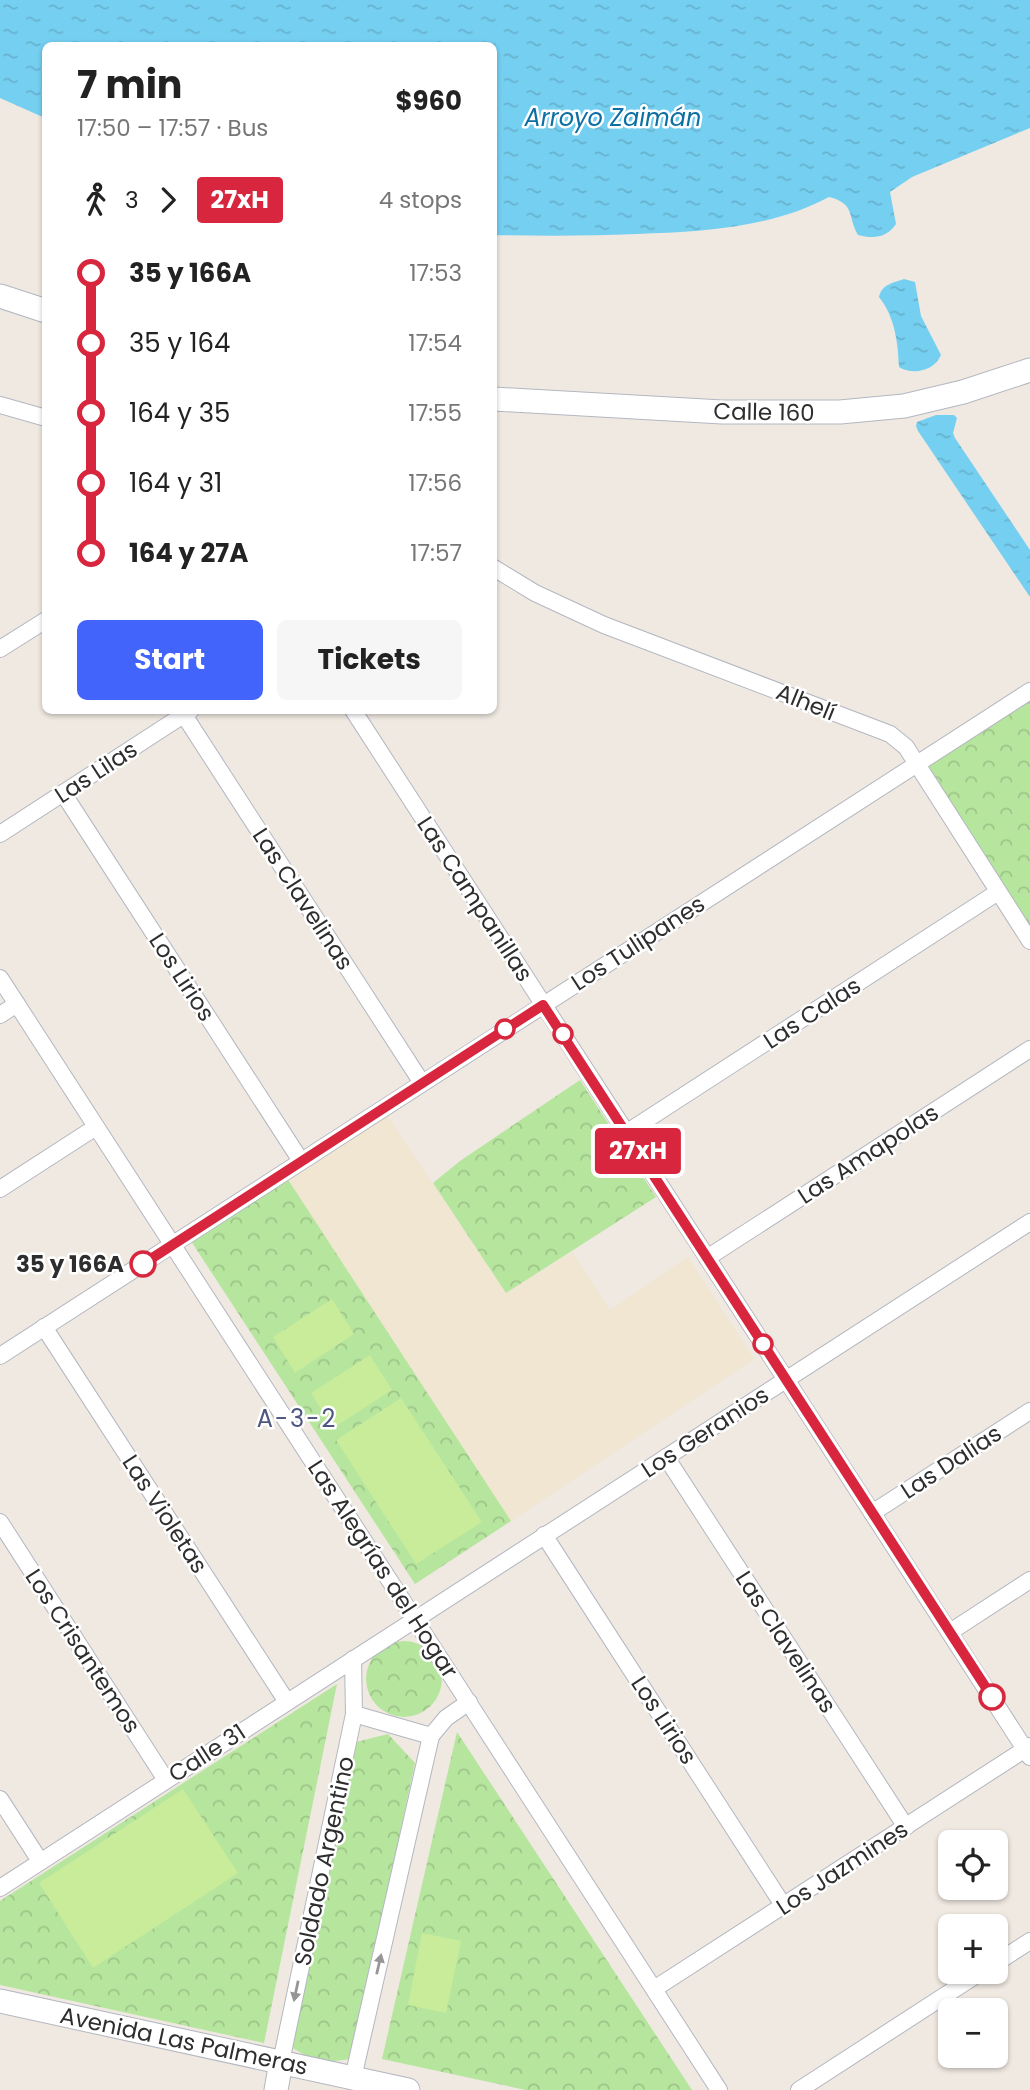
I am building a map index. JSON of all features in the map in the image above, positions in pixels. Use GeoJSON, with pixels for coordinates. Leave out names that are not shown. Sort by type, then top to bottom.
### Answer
{"type":"FeatureCollection","features":[{"type":"Feature","properties":{"kind":"main road"},"geometry":{"type":"LineString","coordinates":[[0,296],[42,310]]}},
{"type":"Feature","properties":{"kind":"main road","name":"Calle 160"},"geometry":{"type":"LineString","coordinates":[[497,399],[722,412],[840,412],[904,406],[963,392],[1030,370]]}},
{"type":"Feature","properties":{"kind":"main road","name":"Avenida Las Palmeras"},"geometry":{"type":"LineString","coordinates":[[0,2001],[281,2062],[351,2084],[408,2090]]}},
{"type":"Feature","properties":{"kind":"main road"},"geometry":{"type":"LineString","coordinates":[[275,2090],[281,2062]]}},
{"type":"Feature","properties":{"kind":"street"},"geometry":{"type":"LineString","coordinates":[[0,405],[42,417]]}},
{"type":"Feature","properties":{"kind":"street","name":"Alhelí"},"geometry":{"type":"LineString","coordinates":[[497,570],[535,593],[604,625],[890,734],[906,747],[1030,941]]}},
{"type":"Feature","properties":{"kind":"street"},"geometry":{"type":"LineString","coordinates":[[0,649],[42,623]]}},
{"type":"Feature","properties":{"kind":"street","name":"Los Tulipanes"},"geometry":{"type":"LineString","coordinates":[[0,1356],[1030,691]]}},
{"type":"Feature","properties":{"kind":"street","name":"Las Lilas"},"geometry":{"type":"LineString","coordinates":[[0,834],[186,714]]}},
{"type":"Feature","properties":{"kind":"street","name":"Las Clavelinas"},"geometry":{"type":"LineString","coordinates":[[189,714],[422,1083]]}},
{"type":"Feature","properties":{"kind":"street","name":"Las Campanillas"},"geometry":{"type":"LineString","coordinates":[[356,714],[1028,1751]]}},
{"type":"Feature","properties":{"kind":"street","name":"Los Lirios"},"geometry":{"type":"LineString","coordinates":[[63,793],[301,1161]]}},
{"type":"Feature","properties":{"kind":"street","name":"Las Calas"},"geometry":{"type":"LineString","coordinates":[[626,1133],[998,892]]}},
{"type":"Feature","properties":{"kind":"street","name":"Las Alegrías del Hogar"},"geometry":{"type":"LineString","coordinates":[[0,978],[719,2090]]}},
{"type":"Feature","properties":{"kind":"street"},"geometry":{"type":"LineString","coordinates":[[0,1014],[16,1004]]}},
{"type":"Feature","properties":{"kind":"street","name":"Las Amapolas"},"geometry":{"type":"LineString","coordinates":[[707,1258],[1030,1049]]}},
{"type":"Feature","properties":{"kind":"street"},"geometry":{"type":"LineString","coordinates":[[0,1189],[96,1127]]}},
{"type":"Feature","properties":{"kind":"street","name":"Los Geranios"},"geometry":{"type":"LineString","coordinates":[[415,1619],[1030,1222]]}},
{"type":"Feature","properties":{"kind":"street","name":"Las Violetas"},"geometry":{"type":"LineString","coordinates":[[44,1327],[287,1702]]}},
{"type":"Feature","properties":{"kind":"street","name":"Las Dalias"},"geometry":{"type":"LineString","coordinates":[[872,1513],[1030,1411]]}},
{"type":"Feature","properties":{"kind":"street","name":"Las Clavelinas"},"geometry":{"type":"LineString","coordinates":[[666,1457],[905,1827]]}},
{"type":"Feature","properties":{"kind":"street","name":"Los Crisantemos"},"geometry":{"type":"LineString","coordinates":[[0,1522],[166,1780]]}},
{"type":"Feature","properties":{"kind":"street","name":"Los Lirios"},"geometry":{"type":"LineString","coordinates":[[544,1535],[783,1906]]}},
{"type":"Feature","properties":{"kind":"street"},"geometry":{"type":"LineString","coordinates":[[950,1632],[1030,1580]]}},
{"type":"Feature","properties":{"kind":"street","name":"Calle 31"},"geometry":{"type":"LineString","coordinates":[[0,1888],[415,1619]]}},
{"type":"Feature","properties":{"kind":"street","name":"Soldado Argentino"},"geometry":{"type":"LineString","coordinates":[[281,2062],[354,1714],[353,1659]]}},
{"type":"Feature","properties":{"kind":"street"},"geometry":{"type":"LineString","coordinates":[[351,2084],[431,1736],[446,1718],[469,1702]]}},
{"type":"Feature","properties":{"kind":"street"},"geometry":{"type":"LineString","coordinates":[[354,1714],[431,1736]]}},
{"type":"Feature","properties":{"kind":"street","name":"Los Jazmines"},"geometry":{"type":"LineString","coordinates":[[654,1989],[1028,1751]]}},
{"type":"Feature","properties":{"kind":"street"},"geometry":{"type":"LineString","coordinates":[[0,1799],[40,1861]]}},
{"type":"Feature","properties":{"kind":"street"},"geometry":{"type":"LineString","coordinates":[[1008,1955],[1030,1941]]}},
{"type":"Feature","properties":{"kind":"street"},"geometry":{"type":"LineString","coordinates":[[799,2090],[962,1984]]}},
{"type":"Feature","properties":{"kind":"shaded area"},"geometry":{"type":"Polygon","coordinates":[[[385,1112],[506,1293],[572,1252],[610,1310],[688,1257],[754,1359],[511,1521],[285,1175],[385,1112]]]}},
{"type":"Feature","properties":{"kind":"green space"},"geometry":{"type":"Polygon","coordinates":[[[1030,691],[1030,941],[915,764],[1030,691]]]}},
{"type":"Feature","properties":{"kind":"green space"},"geometry":{"type":"Polygon","coordinates":[[[580,1080],[656,1197],[506,1293],[433,1183],[460,1161],[580,1080]]]}},
{"type":"Feature","properties":{"kind":"green space"},"geometry":{"type":"Polygon","coordinates":[[[285,1175],[511,1521],[415,1584],[189,1238],[285,1175]]]}},
{"type":"Feature","properties":{"kind":"green space"},"geometry":{"type":"Polygon","coordinates":[[[332,1299],[354,1334],[295,1373],[273,1337],[332,1299]]]}},
{"type":"Feature","properties":{"kind":"green space"},"geometry":{"type":"Polygon","coordinates":[[[370,1355],[392,1390],[333,1428],[311,1393],[370,1355]]]}},
{"type":"Feature","properties":{"kind":"green space"},"geometry":{"type":"Polygon","coordinates":[[[401,1398],[482,1522],[416,1564],[336,1440],[401,1398]]]}},
{"type":"Feature","properties":{"kind":"green space"},"geometry":{"type":"Polygon","coordinates":[[[404,1641],[419,1644],[431,1652],[439,1664],[442,1679],[439,1694],[431,1706],[419,1714],[404,1717],[389,1714],[377,1706],[369,1694],[366,1679],[369,1664],[377,1652],[389,1644],[404,1641]]]}},
{"type":"Feature","properties":{"kind":"green space"},"geometry":{"type":"Polygon","coordinates":[[[337,1684],[264,2043],[0,1985],[0,1901],[337,1684]]]}},
{"type":"Feature","properties":{"kind":"green space"},"geometry":{"type":"Polygon","coordinates":[[[457,1732],[692,2090],[526,2090],[382,2059],[457,1732]]]}},
{"type":"Feature","properties":{"kind":"green space"},"geometry":{"type":"Polygon","coordinates":[[[388,1734],[415,1763],[351,2059],[318,2063],[291,2047],[352,1743],[388,1734]]]}},
{"type":"Feature","properties":{"kind":"green space"},"geometry":{"type":"Polygon","coordinates":[[[183,1789],[238,1873],[93,1968],[39,1883],[183,1789]]]}},
{"type":"Feature","properties":{"kind":"green space"},"geometry":{"type":"Polygon","coordinates":[[[422,1933],[461,1941],[446,2013],[408,2005],[422,1933]]]}},
{"type":"Feature","properties":{"kind":"water","name":"Arroyo Zaimán"},"geometry":{"type":"Polygon","coordinates":[[[0,0],[1030,0],[1030,128],[912,177],[890,192],[896,224],[888,232],[869,237],[858,235],[847,207],[829,197],[784,216],[711,230],[601,235],[497,235],[497,42],[42,42],[42,117],[0,98],[0,0]]]}},
{"type":"Feature","properties":{"kind":"water"},"geometry":{"type":"Polygon","coordinates":[[[904,279],[915,282],[921,316],[941,355],[934,364],[923,370],[911,371],[899,367],[892,322],[879,297],[885,287],[904,279]]]}},
{"type":"Feature","properties":{"kind":"water"},"geometry":{"type":"Polygon","coordinates":[[[936,415],[954,415],[957,418],[953,433],[955,438],[1030,550],[1030,597],[918,431],[917,422],[936,415]]]}},
{"type":"Feature","properties":{"kind":"bus line","name":"27xH"},"geometry":{"type":"LineString","coordinates":[[143,1264],[543,1005],[992,1697]]}},
{"type":"Feature","properties":{"kind":"place","name":"35 y 166A"},"geometry":{"type":"Point","coordinates":[143,1264]}},
{"type":"Feature","properties":{"kind":"district","name":"A-3-2"},"geometry":{"type":"Point","coordinates":[297,1419]}}]}
